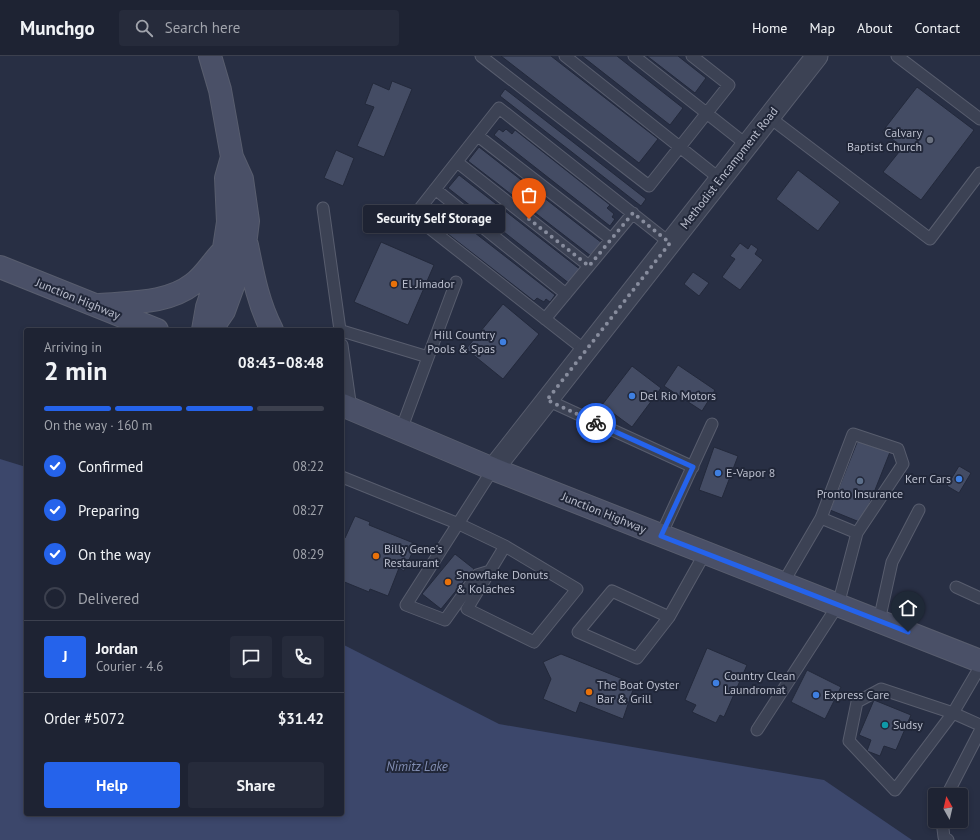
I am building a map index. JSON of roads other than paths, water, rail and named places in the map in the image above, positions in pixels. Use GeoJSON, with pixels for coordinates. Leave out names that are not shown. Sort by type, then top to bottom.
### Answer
{"type":"FeatureCollection","features":[{"type":"Feature","properties":{"kind":"main road"},"geometry":{"type":"LineString","coordinates":[[210,56],[220,90],[232,157],[242,179],[248,221],[246,239],[236,278],[224,311],[212,328]]}},
{"type":"Feature","properties":{"kind":"main road"},"geometry":{"type":"LineString","coordinates":[[202,328],[206,307],[220,268],[224,248],[228,222],[226,178],[232,157]]}},
{"type":"Feature","properties":{"kind":"main road"},"geometry":{"type":"LineString","coordinates":[[246,239],[255,289],[262,310],[271,328]]}},
{"type":"Feature","properties":{"kind":"main road"},"geometry":{"type":"LineString","coordinates":[[94,305],[161,299],[173,294],[192,285],[224,248]]}},
{"type":"Feature","properties":{"kind":"main road","name":"Junction Highway"},"geometry":{"type":"LineString","coordinates":[[0,267],[146,328]]}},
{"type":"Feature","properties":{"kind":"main road","name":"Junction Highway"},"geometry":{"type":"LineString","coordinates":[[345,405],[493,469],[980,661]]}},
{"type":"Feature","properties":{"kind":"street","name":"Methodist Encampment Road"},"geometry":{"type":"LineString","coordinates":[[493,469],[817,56]]}},
{"type":"Feature","properties":{"kind":"lane"},"geometry":{"type":"LineString","coordinates":[[481,56],[649,186],[729,85],[692,56]]}},
{"type":"Feature","properties":{"kind":"lane"},"geometry":{"type":"LineString","coordinates":[[565,56],[720,179]]}},
{"type":"Feature","properties":{"kind":"lane"},"geometry":{"type":"LineString","coordinates":[[634,56],[747,145]]}},
{"type":"Feature","properties":{"kind":"lane"},"geometry":{"type":"LineString","coordinates":[[897,56],[980,119]]}},
{"type":"Feature","properties":{"kind":"lane"},"geometry":{"type":"LineString","coordinates":[[586,351],[414,216],[435,189],[499,108],[670,243]]}},
{"type":"Feature","properties":{"kind":"lane"},"geometry":{"type":"LineString","coordinates":[[769,117],[930,239],[980,173]]}},
{"type":"Feature","properties":{"kind":"lane"},"geometry":{"type":"LineString","coordinates":[[478,136],[611,239]]}},
{"type":"Feature","properties":{"kind":"lane"},"geometry":{"type":"LineString","coordinates":[[457,162],[589,266]]}},
{"type":"Feature","properties":{"kind":"lane"},"geometry":{"type":"LineString","coordinates":[[435,189],[566,294]]}},
{"type":"Feature","properties":{"kind":"lane"},"geometry":{"type":"LineString","coordinates":[[323,208],[341,328]]}},
{"type":"Feature","properties":{"kind":"lane"},"geometry":{"type":"LineString","coordinates":[[545,319],[633,213]]}},
{"type":"Feature","properties":{"kind":"lane"},"geometry":{"type":"LineString","coordinates":[[401,430],[456,282]]}},
{"type":"Feature","properties":{"kind":"lane"},"geometry":{"type":"LineString","coordinates":[[344,332],[428,358]]}},
{"type":"Feature","properties":{"kind":"lane"},"geometry":{"type":"LineString","coordinates":[[344,385],[345,405]]}},
{"type":"Feature","properties":{"kind":"lane"},"geometry":{"type":"LineString","coordinates":[[547,400],[693,467]]}},
{"type":"Feature","properties":{"kind":"lane"},"geometry":{"type":"LineString","coordinates":[[661,536],[712,424]]}},
{"type":"Feature","properties":{"kind":"lane"},"geometry":{"type":"LineString","coordinates":[[757,730],[838,605],[857,533],[903,464],[898,449],[853,434],[821,518],[782,584]]}},
{"type":"Feature","properties":{"kind":"lane"},"geometry":{"type":"LineString","coordinates":[[490,571],[477,576],[445,620],[406,605],[493,469]]}},
{"type":"Feature","properties":{"kind":"lane"},"geometry":{"type":"LineString","coordinates":[[344,477],[459,524],[505,546],[577,590],[534,642],[467,608],[505,546]]}},
{"type":"Feature","properties":{"kind":"lane"},"geometry":{"type":"LineString","coordinates":[[879,621],[892,562],[919,510]]}},
{"type":"Feature","properties":{"kind":"lane"},"geometry":{"type":"LineString","coordinates":[[821,518],[857,533]]}},
{"type":"Feature","properties":{"kind":"lane"},"geometry":{"type":"LineString","coordinates":[[669,617],[612,591],[578,632],[636,658],[669,617],[705,553]]}},
{"type":"Feature","properties":{"kind":"lane"},"geometry":{"type":"LineString","coordinates":[[956,587],[980,598]]}},
{"type":"Feature","properties":{"kind":"lane"},"geometry":{"type":"LineString","coordinates":[[980,667],[953,713],[895,790],[849,741],[857,702],[881,689],[953,713],[980,725]]}},
{"type":"Feature","properties":{"kind":"lane"},"geometry":{"type":"LineString","coordinates":[[951,788],[980,731]]}},
{"type":"Feature","properties":{"kind":"lane"},"geometry":{"type":"LineString","coordinates":[[943,828],[944,837],[948,840]]}},
{"type":"Feature","properties":{"kind":"water","name":"Nimitz Lake"},"geometry":{"type":"Polygon","coordinates":[[[0,459],[24,466],[24,816],[344,816],[344,645],[499,724],[824,780],[912,840],[0,840],[0,459]]]}},
{"type":"Feature","properties":{"kind":"place","name":"Calvary Baptist Church"},"geometry":{"type":"Point","coordinates":[930,140]}},
{"type":"Feature","properties":{"kind":"place","name":"Security Self Storage"},"geometry":{"type":"Point","coordinates":[529,219]}},
{"type":"Feature","properties":{"kind":"place","name":"El Jimador"},"geometry":{"type":"Point","coordinates":[394,284]}},
{"type":"Feature","properties":{"kind":"place","name":"Hill Country Pools & Spas"},"geometry":{"type":"Point","coordinates":[503,342]}},
{"type":"Feature","properties":{"kind":"place","name":"Del Rio Motors"},"geometry":{"type":"Point","coordinates":[632,396]}},
{"type":"Feature","properties":{"kind":"place","name":"E-Vapor 8"},"geometry":{"type":"Point","coordinates":[718,473]}},
{"type":"Feature","properties":{"kind":"place","name":"Kerr Cars"},"geometry":{"type":"Point","coordinates":[959,479]}},
{"type":"Feature","properties":{"kind":"place","name":"Pronto Insurance"},"geometry":{"type":"Point","coordinates":[860,481]}},
{"type":"Feature","properties":{"kind":"place","name":"Billy Gene's Restaurant"},"geometry":{"type":"Point","coordinates":[376,556]}},
{"type":"Feature","properties":{"kind":"place","name":"Snowflake Donuts & Kolaches"},"geometry":{"type":"Point","coordinates":[448,582]}},
{"type":"Feature","properties":{"kind":"place","name":"Country Clean Laundromat"},"geometry":{"type":"Point","coordinates":[716,683]}},
{"type":"Feature","properties":{"kind":"place","name":"The Boat Oyster Bar & Grill"},"geometry":{"type":"Point","coordinates":[589,692]}},
{"type":"Feature","properties":{"kind":"place","name":"Express Care"},"geometry":{"type":"Point","coordinates":[816,695]}},
{"type":"Feature","properties":{"kind":"place","name":"Sudsy"},"geometry":{"type":"Point","coordinates":[885,725]}}]}
